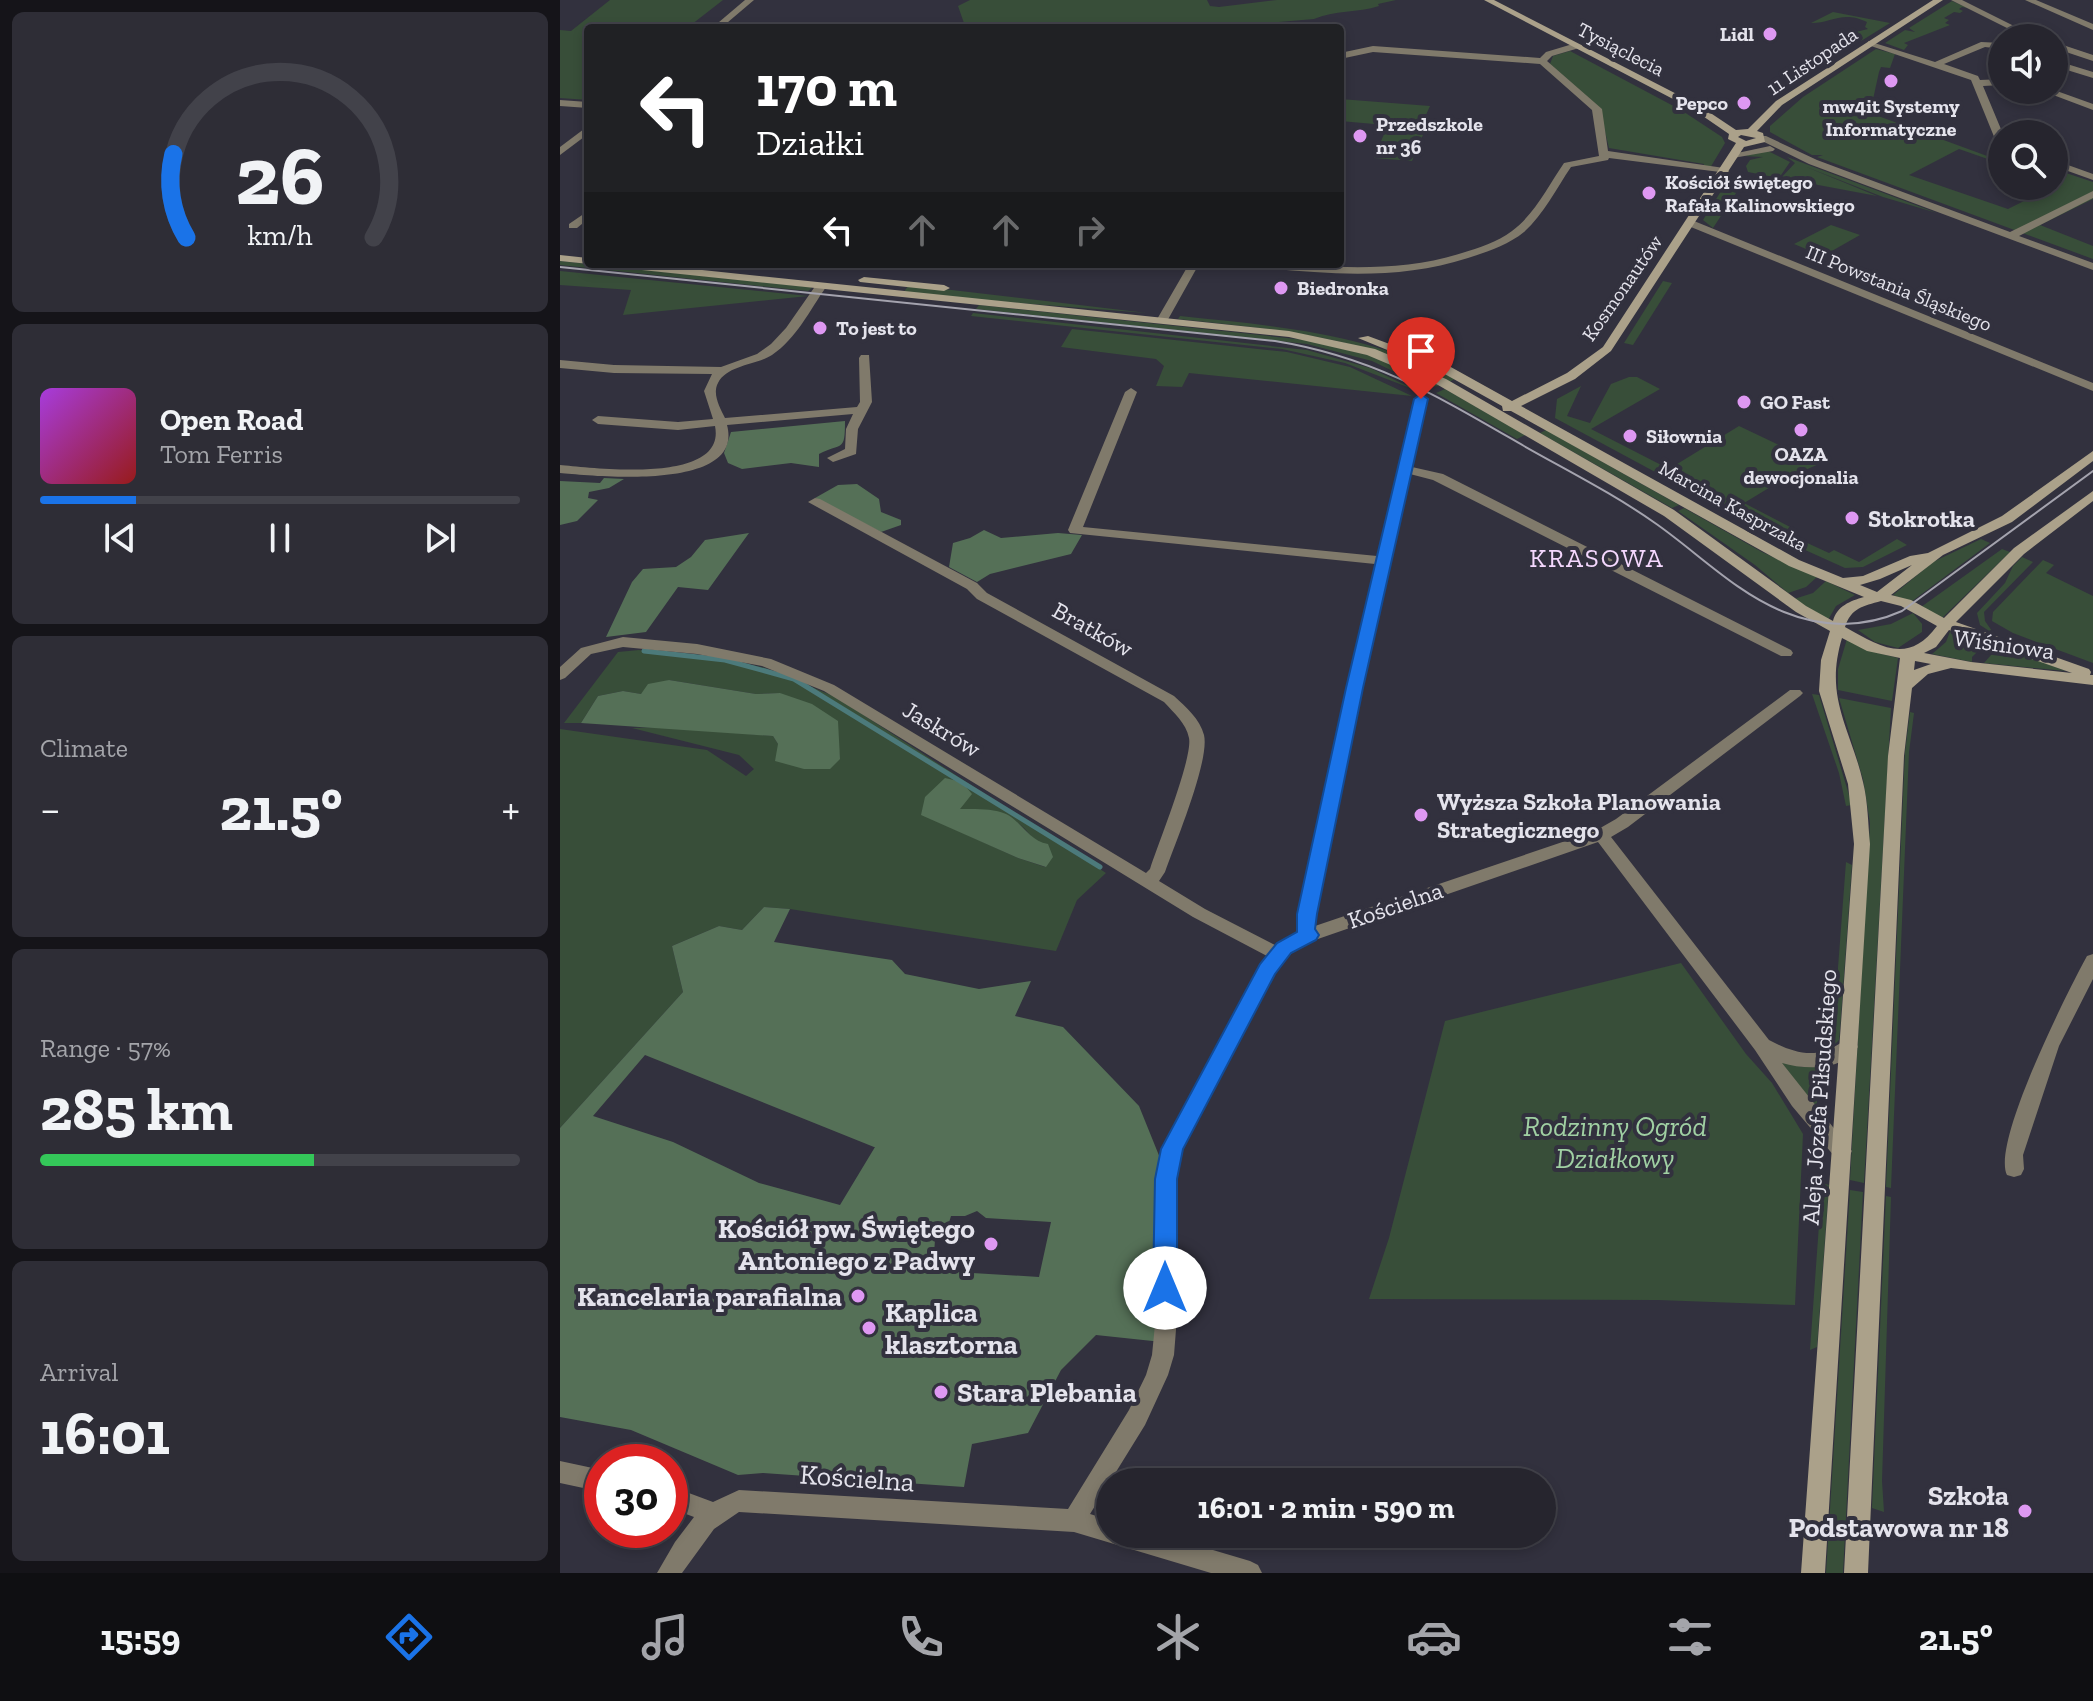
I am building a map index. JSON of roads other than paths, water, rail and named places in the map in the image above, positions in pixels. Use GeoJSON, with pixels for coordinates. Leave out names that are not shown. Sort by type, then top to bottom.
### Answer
{"type":"FeatureCollection","features":[{"type":"Feature","properties":{"kind":"street"},"geometry":{"type":"LineString","coordinates":[[721,24],[750,0]]}},
{"type":"Feature","properties":{"kind":"street","name":"Tysiąclecia"},"geometry":{"type":"LineString","coordinates":[[1488,0],[1697,108],[1734,133]]}},
{"type":"Feature","properties":{"kind":"street","name":"11 Listopada"},"geometry":{"type":"LineString","coordinates":[[1751,132],[1760,120],[1798,90],[1939,0]]}},
{"type":"Feature","properties":{"kind":"street"},"geometry":{"type":"LineString","coordinates":[[1955,0],[2005,24]]}},
{"type":"Feature","properties":{"kind":"street"},"geometry":{"type":"LineString","coordinates":[[2029,0],[2093,27]]}},
{"type":"Feature","properties":{"kind":"street"},"geometry":{"type":"LineString","coordinates":[[1871,43],[1973,76],[1980,83],[1993,120]]}},
{"type":"Feature","properties":{"kind":"street"},"geometry":{"type":"LineString","coordinates":[[1937,64],[1988,44]]}},
{"type":"Feature","properties":{"kind":"street"},"geometry":{"type":"LineString","coordinates":[[1542,61],[1549,54],[1576,46]]}},
{"type":"Feature","properties":{"kind":"street"},"geometry":{"type":"LineString","coordinates":[[1344,55],[1373,49],[1542,61],[1597,109],[1605,154]]}},
{"type":"Feature","properties":{"kind":"street"},"geometry":{"type":"LineString","coordinates":[[2068,50],[2093,58]]}},
{"type":"Feature","properties":{"kind":"street"},"geometry":{"type":"LineString","coordinates":[[2068,67],[2093,75]]}},
{"type":"Feature","properties":{"kind":"street"},"geometry":{"type":"LineString","coordinates":[[1980,83],[1988,83]]}},
{"type":"Feature","properties":{"kind":"street"},"geometry":{"type":"LineString","coordinates":[[2068,98],[2093,107]]}},
{"type":"Feature","properties":{"kind":"street"},"geometry":{"type":"LineString","coordinates":[[560,103],[584,105]]}},
{"type":"Feature","properties":{"kind":"street"},"geometry":{"type":"LineString","coordinates":[[1697,108],[1733,121],[1760,120]]}},
{"type":"Feature","properties":{"kind":"street"},"geometry":{"type":"LineString","coordinates":[[560,152],[584,132]]}},
{"type":"Feature","properties":{"kind":"street"},"geometry":{"type":"LineString","coordinates":[[1813,162],[1770,149],[1758,141],[1751,132],[1734,133],[1733,140],[1741,143],[1758,141],[2093,267]]}},
{"type":"Feature","properties":{"kind":"street","name":"Kosmonautów"},"geometry":{"type":"LineString","coordinates":[[1496,413],[1571,376],[1604,352],[1741,143]]}},
{"type":"Feature","properties":{"kind":"street"},"geometry":{"type":"LineString","coordinates":[[1733,155],[1770,149]]}},
{"type":"Feature","properties":{"kind":"street"},"geometry":{"type":"LineString","coordinates":[[1605,154],[1724,171]]}},
{"type":"Feature","properties":{"kind":"street"},"geometry":{"type":"LineString","coordinates":[[1304,268],[1368,273],[1414,270],[1453,260],[1515,233],[1536,211],[1568,165],[1599,161],[1605,154]]}},
{"type":"Feature","properties":{"kind":"street"},"geometry":{"type":"LineString","coordinates":[[2068,168],[2093,177]]}},
{"type":"Feature","properties":{"kind":"street"},"geometry":{"type":"LineString","coordinates":[[2010,236],[2093,194]]}},
{"type":"Feature","properties":{"kind":"street"},"geometry":{"type":"LineString","coordinates":[[573,226],[584,217]]}},
{"type":"Feature","properties":{"kind":"street","name":"III Powstania Śląskiego"},"geometry":{"type":"LineString","coordinates":[[1690,223],[2093,387]]}},
{"type":"Feature","properties":{"kind":"street"},"geometry":{"type":"LineString","coordinates":[[560,249],[584,252]]}},
{"type":"Feature","properties":{"kind":"street"},"geometry":{"type":"LineString","coordinates":[[560,258],[584,261]]}},
{"type":"Feature","properties":{"kind":"street","name":"Marcina Kasprzaka"},"geometry":{"type":"LineString","coordinates":[[660,268],[1165,316],[1269,322],[1373,341],[1437,365],[1770,551],[1879,597]]}},
{"type":"Feature","properties":{"kind":"street","name":"Marcina Kasprzaka"},"geometry":{"type":"LineString","coordinates":[[730,268],[823,282]]}},
{"type":"Feature","properties":{"kind":"street"},"geometry":{"type":"LineString","coordinates":[[1165,316],[1192,268]]}},
{"type":"Feature","properties":{"kind":"street"},"geometry":{"type":"LineString","coordinates":[[560,469],[626,475],[689,467],[708,459],[719,448],[723,437],[710,391],[717,376],[763,355],[780,342],[823,282]]}},
{"type":"Feature","properties":{"kind":"street","name":"Marcina Kasprzaka"},"geometry":{"type":"LineString","coordinates":[[1165,316],[1350,346],[1421,371],[1669,513],[1801,609],[1837,630],[1879,651],[1908,655]]}},
{"type":"Feature","properties":{"kind":"street"},"geometry":{"type":"LineString","coordinates":[[833,458],[851,451],[852,429],[866,402],[865,358]]}},
{"type":"Feature","properties":{"kind":"street"},"geometry":{"type":"LineString","coordinates":[[560,364],[614,369],[724,371]]}},
{"type":"Feature","properties":{"kind":"street"},"geometry":{"type":"LineString","coordinates":[[1131,392],[1075,530],[1382,561]]}},
{"type":"Feature","properties":{"kind":"street"},"geometry":{"type":"LineString","coordinates":[[1309,935],[1306,929],[1307,914],[1382,561],[1421,399]]}},
{"type":"Feature","properties":{"kind":"street"},"geometry":{"type":"LineString","coordinates":[[598,420],[678,426],[860,410]]}},
{"type":"Feature","properties":{"kind":"street"},"geometry":{"type":"LineString","coordinates":[[1833,579],[1868,581],[1898,564],[1938,552],[2007,519],[2093,455]]}},
{"type":"Feature","properties":{"kind":"street"},"geometry":{"type":"LineString","coordinates":[[1405,469],[1438,477],[1786,653]]}},
{"type":"Feature","properties":{"kind":"street"},"geometry":{"type":"LineString","coordinates":[[1856,1573],[1896,756],[1905,686],[1904,667],[1908,655],[1931,644],[1946,624],[2029,543],[2093,495]]}},
{"type":"Feature","properties":{"kind":"street","name":"Bratków"},"geometry":{"type":"LineString","coordinates":[[815,502],[972,586],[982,596],[1169,699],[1189,720],[1197,735],[1197,753],[1157,872],[1147,882]]}},
{"type":"Feature","properties":{"kind":"street"},"geometry":{"type":"LineString","coordinates":[[1837,630],[1847,609],[1879,597],[1938,552]]}},
{"type":"Feature","properties":{"kind":"street","name":"Wiśniowa"},"geometry":{"type":"LineString","coordinates":[[1879,597],[1906,603],[1946,624],[2093,678]]}},
{"type":"Feature","properties":{"kind":"street"},"geometry":{"type":"LineString","coordinates":[[1973,598],[1970,619],[1991,638]]}},
{"type":"Feature","properties":{"kind":"street","name":"Aleja Józefa Piłsudskiego"},"geometry":{"type":"LineString","coordinates":[[1813,1573],[1862,831],[1856,784],[1827,691],[1827,666],[1837,630]]}},
{"type":"Feature","properties":{"kind":"street","name":"Jaskrów"},"geometry":{"type":"LineString","coordinates":[[560,675],[590,649],[623,642],[726,654],[800,674],[829,688],[1213,921],[1278,954]]}},
{"type":"Feature","properties":{"kind":"street","name":"Wiśniowa"},"geometry":{"type":"LineString","coordinates":[[1908,655],[1971,667],[2093,678]]}},
{"type":"Feature","properties":{"kind":"street"},"geometry":{"type":"LineString","coordinates":[[1905,686],[1917,673],[1929,668],[1971,667]]}},
{"type":"Feature","properties":{"kind":"street","name":"Kościelna"},"geometry":{"type":"LineString","coordinates":[[1074,1521],[1151,1387],[1162,1359],[1166,1179],[1172,1149],[1267,969],[1278,954],[1292,942],[1309,935],[1601,835],[1622,823],[1795,693]]}},
{"type":"Feature","properties":{"kind":"street"},"geometry":{"type":"LineString","coordinates":[[1601,835],[1762,1045],[1773,1066],[1842,1151]]}},
{"type":"Feature","properties":{"kind":"street"},"geometry":{"type":"LineString","coordinates":[[2014,1169],[2013,1155],[2050,1046],[2093,961]]}},
{"type":"Feature","properties":{"kind":"street"},"geometry":{"type":"LineString","coordinates":[[1762,1045],[1783,1057],[1810,1061],[1827,1060],[1849,1047]]}},
{"type":"Feature","properties":{"kind":"street"},"geometry":{"type":"LineString","coordinates":[[560,1472],[584,1477]]}},
{"type":"Feature","properties":{"kind":"street","name":"Kościelna"},"geometry":{"type":"LineString","coordinates":[[713,1513],[730,1504],[749,1500],[1074,1521],[1096,1527]]}},
{"type":"Feature","properties":{"kind":"street"},"geometry":{"type":"LineString","coordinates":[[669,1573],[692,1535],[713,1513],[688,1504]]}},
{"type":"Feature","properties":{"kind":"street"},"geometry":{"type":"LineString","coordinates":[[1167,1548],[1250,1573]]}},
{"type":"Feature","properties":{"kind":"waterway"},"geometry":{"type":"LineString","coordinates":[[644,651],[725,660],[794,679],[1100,867]]}},
{"type":"Feature","properties":{"kind":"tram line"},"geometry":{"type":"LineString","coordinates":[[560,267],[1275,341],[1344,357],[1434,395],[1607,492],[1766,604],[1799,617],[1828,623],[1873,621],[1902,611],[2093,471]]}},
{"type":"Feature","properties":{"kind":"place","name":"Lidl"},"geometry":{"type":"Point","coordinates":[1770,34]}},
{"type":"Feature","properties":{"kind":"place","name":"mw4it Systemy Informatyczne"},"geometry":{"type":"Point","coordinates":[1891,81]}},
{"type":"Feature","properties":{"kind":"place","name":"Pepco"},"geometry":{"type":"Point","coordinates":[1744,103]}},
{"type":"Feature","properties":{"kind":"place","name":"Przedszkole nr 36"},"geometry":{"type":"Point","coordinates":[1360,136]}},
{"type":"Feature","properties":{"kind":"place","name":"Kościół świętego Rafała Kalinowskiego"},"geometry":{"type":"Point","coordinates":[1649,193]}},
{"type":"Feature","properties":{"kind":"place","name":"Biedronka"},"geometry":{"type":"Point","coordinates":[1281,288]}},
{"type":"Feature","properties":{"kind":"place","name":"To jest to"},"geometry":{"type":"Point","coordinates":[820,328]}},
{"type":"Feature","properties":{"kind":"place","name":"GO Fast"},"geometry":{"type":"Point","coordinates":[1744,402]}},
{"type":"Feature","properties":{"kind":"place","name":"OAZA dewocjonalia"},"geometry":{"type":"Point","coordinates":[1801,430]}},
{"type":"Feature","properties":{"kind":"place","name":"Siłownia"},"geometry":{"type":"Point","coordinates":[1630,436]}},
{"type":"Feature","properties":{"kind":"place","name":"Stokrotka"},"geometry":{"type":"Point","coordinates":[1852,518]}},
{"type":"Feature","properties":{"kind":"place","name":"Wyższa Szkoła Planowania Strategicznego"},"geometry":{"type":"Point","coordinates":[1421,815]}},
{"type":"Feature","properties":{"kind":"place","name":"Kościół pw. Świętego Antoniego z Padwy"},"geometry":{"type":"Point","coordinates":[991,1244]}},
{"type":"Feature","properties":{"kind":"place","name":"Kancelaria parafialna"},"geometry":{"type":"Point","coordinates":[858,1296]}},
{"type":"Feature","properties":{"kind":"place","name":"Kaplica klasztorna"},"geometry":{"type":"Point","coordinates":[869,1328]}},
{"type":"Feature","properties":{"kind":"place","name":"Stara Plebania"},"geometry":{"type":"Point","coordinates":[941,1392]}},
{"type":"Feature","properties":{"kind":"place","name":"Szkoła Podstawowa nr 18"},"geometry":{"type":"Point","coordinates":[2025,1511]}},
{"type":"Feature","properties":{"kind":"district","name":"KRASOWA"},"geometry":{"type":"Point","coordinates":[1597,558]}},
{"type":"Feature","properties":{"kind":"park label","name":"Rodzinny Ogród Działkowy"},"geometry":{"type":"Point","coordinates":[1615,1142]}}]}
